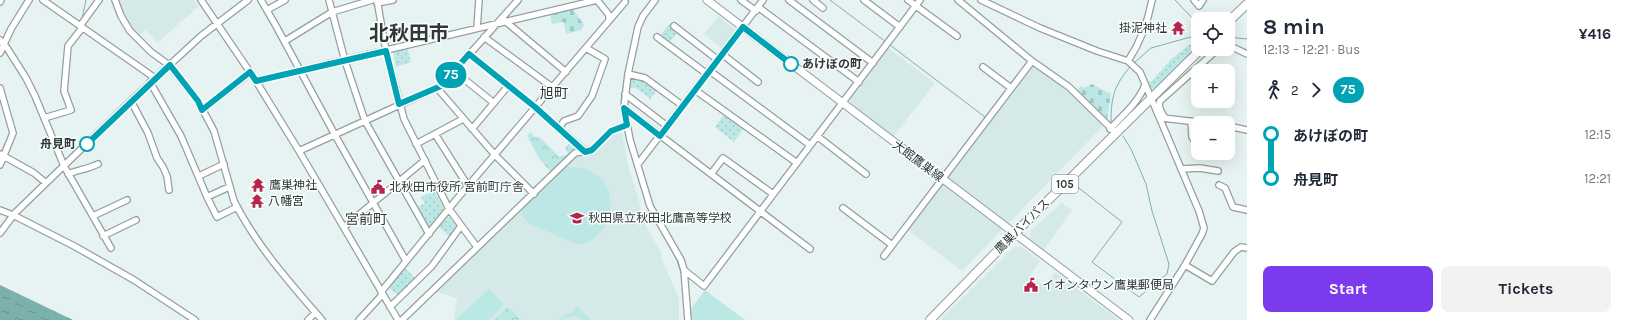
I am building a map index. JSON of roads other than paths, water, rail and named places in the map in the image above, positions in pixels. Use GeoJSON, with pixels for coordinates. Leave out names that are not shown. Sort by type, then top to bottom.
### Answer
{"type":"FeatureCollection","features":[{"type":"Feature","properties":{"kind":"highway"},"geometry":{"type":"LineString","coordinates":[[1235,15],[1247,4]]}},
{"type":"Feature","properties":{"kind":"highway","name":"鷹巣バイパス"},"geometry":{"type":"LineString","coordinates":[[930,320],[1113,131],[1151,100],[1194,56]]}},
{"type":"Feature","properties":{"kind":"main road","name":"大館鷹巣線"},"geometry":{"type":"LineString","coordinates":[[707,0],[842,104],[1129,320]]}},
{"type":"Feature","properties":{"kind":"street"},"geometry":{"type":"LineString","coordinates":[[0,53],[2,42],[29,0]]}},
{"type":"Feature","properties":{"kind":"street"},"geometry":{"type":"LineString","coordinates":[[42,0],[152,80],[181,136],[217,217],[237,207]]}},
{"type":"Feature","properties":{"kind":"street"},"geometry":{"type":"LineString","coordinates":[[44,118],[71,110],[64,91],[68,46],[99,0]]}},
{"type":"Feature","properties":{"kind":"street"},"geometry":{"type":"LineString","coordinates":[[115,0],[121,16],[130,31],[151,52],[170,65],[198,101],[214,131],[229,187],[237,207],[254,236],[322,320]]}},
{"type":"Feature","properties":{"kind":"street"},"geometry":{"type":"LineString","coordinates":[[201,0],[256,81],[299,151],[398,320]]}},
{"type":"Feature","properties":{"kind":"street"},"geometry":{"type":"LineString","coordinates":[[0,233],[13,216],[152,80],[201,36],[248,0]]}},
{"type":"Feature","properties":{"kind":"street"},"geometry":{"type":"LineString","coordinates":[[260,0],[285,41],[335,135],[406,261]]}},
{"type":"Feature","properties":{"kind":"street"},"geometry":{"type":"LineString","coordinates":[[267,10],[285,0]]}},
{"type":"Feature","properties":{"kind":"street"},"geometry":{"type":"LineString","coordinates":[[329,0],[345,61],[365,121],[429,234]]}},
{"type":"Feature","properties":{"kind":"street"},"geometry":{"type":"LineString","coordinates":[[285,41],[332,12],[375,1],[393,0]]}},
{"type":"Feature","properties":{"kind":"street"},"geometry":{"type":"LineString","coordinates":[[477,28],[479,0]]}},
{"type":"Feature","properties":{"kind":"street"},"geometry":{"type":"LineString","coordinates":[[299,151],[441,86],[518,0]]}},
{"type":"Feature","properties":{"kind":"street"},"geometry":{"type":"LineString","coordinates":[[256,81],[597,0],[609,15],[609,20]]}},
{"type":"Feature","properties":{"kind":"street"},"geometry":{"type":"LineString","coordinates":[[655,0],[643,16],[638,28],[625,94],[625,126],[650,206],[681,260],[684,270],[688,320]]}},
{"type":"Feature","properties":{"kind":"street"},"geometry":{"type":"LineString","coordinates":[[741,0],[757,9],[859,82]]}},
{"type":"Feature","properties":{"kind":"street"},"geometry":{"type":"LineString","coordinates":[[638,164],[763,0]]}},
{"type":"Feature","properties":{"kind":"street"},"geometry":{"type":"LineString","coordinates":[[789,0],[873,63]]}},
{"type":"Feature","properties":{"kind":"street"},"geometry":{"type":"LineString","coordinates":[[813,0],[823,8]]}},
{"type":"Feature","properties":{"kind":"street"},"geometry":{"type":"LineString","coordinates":[[864,0],[900,28]]}},
{"type":"Feature","properties":{"kind":"street"},"geometry":{"type":"LineString","coordinates":[[908,0],[957,36]]}},
{"type":"Feature","properties":{"kind":"street"},"geometry":{"type":"LineString","coordinates":[[684,270],[704,286],[920,0]]}},
{"type":"Feature","properties":{"kind":"street"},"geometry":{"type":"LineString","coordinates":[[958,0],[1032,61],[1069,87],[1113,131],[1135,104],[1146,85]]}},
{"type":"Feature","properties":{"kind":"street"},"geometry":{"type":"LineString","coordinates":[[981,0],[1052,34],[1097,51],[1128,60],[1140,72],[1151,100],[1162,118]]}},
{"type":"Feature","properties":{"kind":"street"},"geometry":{"type":"LineString","coordinates":[[1128,60],[1134,52],[1148,20],[1152,0]]}},
{"type":"Feature","properties":{"kind":"street"},"geometry":{"type":"LineString","coordinates":[[1194,0],[1199,6],[1203,0]]}},
{"type":"Feature","properties":{"kind":"street"},"geometry":{"type":"LineString","coordinates":[[375,1],[399,104],[404,119],[449,209],[477,247]]}},
{"type":"Feature","properties":{"kind":"street"},"geometry":{"type":"LineString","coordinates":[[359,320],[468,186],[625,2]]}},
{"type":"Feature","properties":{"kind":"street"},"geometry":{"type":"LineString","coordinates":[[505,21],[566,72]]}},
{"type":"Feature","properties":{"kind":"street"},"geometry":{"type":"LineString","coordinates":[[674,26],[718,60]]}},
{"type":"Feature","properties":{"kind":"street"},"geometry":{"type":"LineString","coordinates":[[484,37],[552,87]]}},
{"type":"Feature","properties":{"kind":"street"},"geometry":{"type":"LineString","coordinates":[[657,37],[810,145]]}},
{"type":"Feature","properties":{"kind":"street"},"geometry":{"type":"LineString","coordinates":[[2,42],[26,78],[64,166],[111,248]]}},
{"type":"Feature","properties":{"kind":"street"},"geometry":{"type":"LineString","coordinates":[[558,128],[564,121],[578,116],[592,96],[605,59],[586,48]]}},
{"type":"Feature","properties":{"kind":"street"},"geometry":{"type":"LineString","coordinates":[[1235,48],[1247,54]]}},
{"type":"Feature","properties":{"kind":"street"},"geometry":{"type":"LineString","coordinates":[[469,54],[535,107],[585,152]]}},
{"type":"Feature","properties":{"kind":"street"},"geometry":{"type":"LineString","coordinates":[[722,54],[758,82]]}},
{"type":"Feature","properties":{"kind":"street"},"geometry":{"type":"LineString","coordinates":[[1153,315],[1185,265],[1204,228],[1200,211],[1181,169],[1158,104],[1210,56]]}},
{"type":"Feature","properties":{"kind":"street"},"geometry":{"type":"LineString","coordinates":[[884,256],[1032,61]]}},
{"type":"Feature","properties":{"kind":"street"},"geometry":{"type":"LineString","coordinates":[[983,67],[1011,88]]}},
{"type":"Feature","properties":{"kind":"street"},"geometry":{"type":"LineString","coordinates":[[454,71],[494,103]]}},
{"type":"Feature","properties":{"kind":"street"},"geometry":{"type":"LineString","coordinates":[[202,110],[250,72]]}},
{"type":"Feature","properties":{"kind":"street"},"geometry":{"type":"LineString","coordinates":[[628,74],[645,78],[683,106]]}},
{"type":"Feature","properties":{"kind":"street"},"geometry":{"type":"LineString","coordinates":[[472,129],[508,86]]}},
{"type":"Feature","properties":{"kind":"street"},"geometry":{"type":"LineString","coordinates":[[0,88],[13,133],[2,155],[0,165]]}},
{"type":"Feature","properties":{"kind":"street"},"geometry":{"type":"LineString","coordinates":[[437,88],[495,155],[534,194]]}},
{"type":"Feature","properties":{"kind":"street"},"geometry":{"type":"LineString","coordinates":[[695,90],[797,164]]}},
{"type":"Feature","properties":{"kind":"street"},"geometry":{"type":"LineString","coordinates":[[625,94],[667,126]]}},
{"type":"Feature","properties":{"kind":"street"},"geometry":{"type":"LineString","coordinates":[[131,101],[148,133],[157,158],[167,176],[169,190]]}},
{"type":"Feature","properties":{"kind":"street"},"geometry":{"type":"LineString","coordinates":[[624,108],[810,249]]}},
{"type":"Feature","properties":{"kind":"street"},"geometry":{"type":"LineString","coordinates":[[1162,118],[1191,121]]}},
{"type":"Feature","properties":{"kind":"street"},"geometry":{"type":"LineString","coordinates":[[416,144],[463,119]]}},
{"type":"Feature","properties":{"kind":"street"},"geometry":{"type":"LineString","coordinates":[[402,320],[575,153],[592,150],[611,131],[625,126]]}},
{"type":"Feature","properties":{"kind":"street"},"geometry":{"type":"LineString","coordinates":[[1235,127],[1247,130]]}},
{"type":"Feature","properties":{"kind":"street"},"geometry":{"type":"LineString","coordinates":[[435,134],[468,186]]}},
{"type":"Feature","properties":{"kind":"street"},"geometry":{"type":"LineString","coordinates":[[817,136],[866,174]]}},
{"type":"Feature","properties":{"kind":"street"},"geometry":{"type":"LineString","coordinates":[[2,155],[34,174],[46,184]]}},
{"type":"Feature","properties":{"kind":"street"},"geometry":{"type":"LineString","coordinates":[[711,174],[723,158],[773,194]]}},
{"type":"Feature","properties":{"kind":"street"},"geometry":{"type":"LineString","coordinates":[[344,227],[425,160]]}},
{"type":"Feature","properties":{"kind":"street"},"geometry":{"type":"LineString","coordinates":[[68,174],[78,170],[86,170],[98,164]]}},
{"type":"Feature","properties":{"kind":"street"},"geometry":{"type":"LineString","coordinates":[[199,176],[224,164]]}},
{"type":"Feature","properties":{"kind":"street"},"geometry":{"type":"LineString","coordinates":[[1181,169],[1200,168],[1218,170]]}},
{"type":"Feature","properties":{"kind":"street"},"geometry":{"type":"LineString","coordinates":[[1219,185],[1225,188],[1233,207],[1247,210]]}},
{"type":"Feature","properties":{"kind":"street"},"geometry":{"type":"LineString","coordinates":[[207,197],[229,187]]}},
{"type":"Feature","properties":{"kind":"street"},"geometry":{"type":"LineString","coordinates":[[93,216],[127,200]]}},
{"type":"Feature","properties":{"kind":"street"},"geometry":{"type":"LineString","coordinates":[[0,207],[13,216]]}},
{"type":"Feature","properties":{"kind":"street"},"geometry":{"type":"LineString","coordinates":[[843,208],[892,245]]}},
{"type":"Feature","properties":{"kind":"street"},"geometry":{"type":"LineString","coordinates":[[0,210],[74,246],[134,280],[195,320]]}},
{"type":"Feature","properties":{"kind":"street"},"geometry":{"type":"LineString","coordinates":[[104,236],[136,220]]}},
{"type":"Feature","properties":{"kind":"street"},"geometry":{"type":"LineString","coordinates":[[390,307],[432,266],[461,226]]}},
{"type":"Feature","properties":{"kind":"street"},"geometry":{"type":"LineString","coordinates":[[1185,265],[1212,281],[1234,252],[1241,247],[1247,248]]}},
{"type":"Feature","properties":{"kind":"street"},"geometry":{"type":"LineString","coordinates":[[308,320],[315,313]]}},
{"type":"Feature","properties":{"kind":"water"},"geometry":{"type":"Polygon","coordinates":[[[0,285],[73,320],[0,320],[0,285]]]}},
{"type":"Feature","properties":{"kind":"waterway"},"geometry":{"type":"LineString","coordinates":[[82,19],[86,0]]}},
{"type":"Feature","properties":{"kind":"waterway"},"geometry":{"type":"LineString","coordinates":[[830,0],[886,42]]}},
{"type":"Feature","properties":{"kind":"waterway"},"geometry":{"type":"LineString","coordinates":[[1175,0],[1191,17]]}},
{"type":"Feature","properties":{"kind":"waterway"},"geometry":{"type":"LineString","coordinates":[[642,12],[648,5]]}},
{"type":"Feature","properties":{"kind":"waterway"},"geometry":{"type":"LineString","coordinates":[[1134,63],[1151,48],[1191,37]]}},
{"type":"Feature","properties":{"kind":"waterway"},"geometry":{"type":"LineString","coordinates":[[1235,38],[1247,39]]}},
{"type":"Feature","properties":{"kind":"waterway"},"geometry":{"type":"LineString","coordinates":[[890,45],[985,117]]}},
{"type":"Feature","properties":{"kind":"waterway"},"geometry":{"type":"LineString","coordinates":[[1111,122],[1114,92],[1120,80],[1130,67]]}},
{"type":"Feature","properties":{"kind":"waterway"},"geometry":{"type":"LineString","coordinates":[[622,107],[621,101],[625,75]]}},
{"type":"Feature","properties":{"kind":"waterway"},"geometry":{"type":"LineString","coordinates":[[622,112],[623,123]]}},
{"type":"Feature","properties":{"kind":"waterway"},"geometry":{"type":"LineString","coordinates":[[1075,185],[1122,222],[1092,262],[1139,297],[1167,274],[1169,264],[1152,211],[1146,184],[1131,149],[1123,136]]}},
{"type":"Feature","properties":{"kind":"waterway"},"geometry":{"type":"LineString","coordinates":[[638,176],[641,184]]}},
{"type":"Feature","properties":{"kind":"waterway"},"geometry":{"type":"LineString","coordinates":[[653,217],[677,260],[681,273]]}},
{"type":"Feature","properties":{"kind":"waterway"},"geometry":{"type":"LineString","coordinates":[[684,300],[685,320]]}},
{"type":"Feature","properties":{"kind":"place","name":"掛泥神社"},"geometry":{"type":"Point","coordinates":[1178,28]}},
{"type":"Feature","properties":{"kind":"place","name":"あけぼの町"},"geometry":{"type":"Point","coordinates":[791,64]}},
{"type":"Feature","properties":{"kind":"place","name":"舟見町"},"geometry":{"type":"Point","coordinates":[87,144]}},
{"type":"Feature","properties":{"kind":"place","name":"鷹巣神社"},"geometry":{"type":"Point","coordinates":[258,185]}},
{"type":"Feature","properties":{"kind":"place","name":"北秋田市役所 宮前町庁舎"},"geometry":{"type":"Point","coordinates":[378,187]}},
{"type":"Feature","properties":{"kind":"place","name":"八幡宮"},"geometry":{"type":"Point","coordinates":[257,201]}},
{"type":"Feature","properties":{"kind":"place","name":"秋田県立秋田北鷹高等学校"},"geometry":{"type":"Point","coordinates":[577,218]}},
{"type":"Feature","properties":{"kind":"place","name":"イオンタウン鷹巣郵便局"},"geometry":{"type":"Point","coordinates":[1031,285]}},
{"type":"Feature","properties":{"kind":"district","name":"北秋田市"},"geometry":{"type":"Point","coordinates":[409,33]}},
{"type":"Feature","properties":{"kind":"district","name":"旭町"},"geometry":{"type":"Point","coordinates":[554,93]}},
{"type":"Feature","properties":{"kind":"district","name":"宮前町"},"geometry":{"type":"Point","coordinates":[366,219]}}]}
